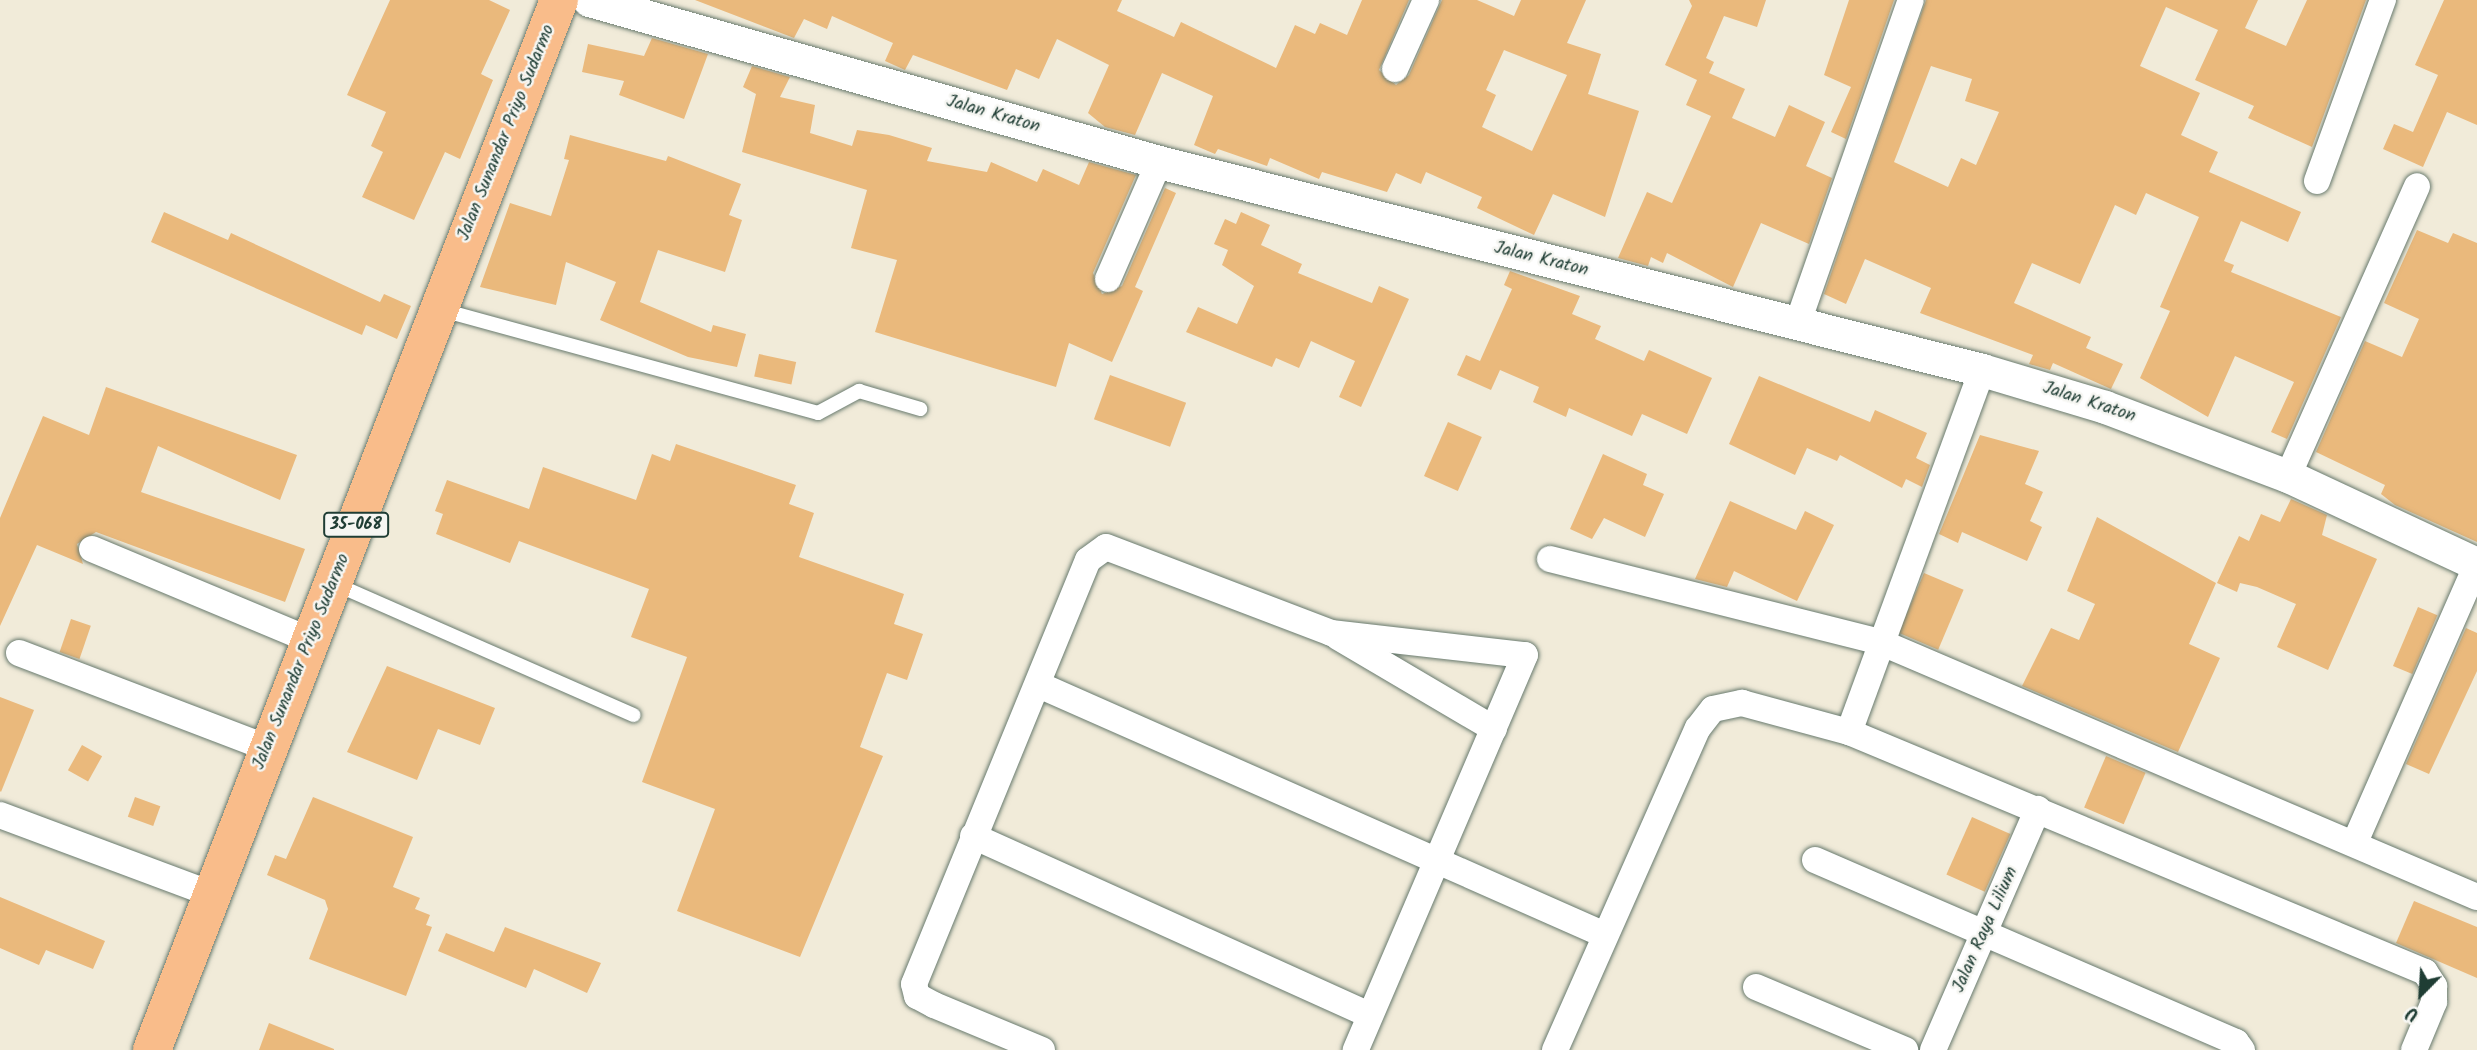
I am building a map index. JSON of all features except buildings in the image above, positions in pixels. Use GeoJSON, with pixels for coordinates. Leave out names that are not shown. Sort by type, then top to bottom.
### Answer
{"type":"FeatureCollection","features":[{"type":"Feature","properties":{"kind":"main road","name":"Jalan Sunandar Priyo Sudarmo"},"geometry":{"type":"LineString","coordinates":[[152,1050],[209,893],[335,584],[437,308],[559,0]]}},
{"type":"Feature","properties":{"kind":"street","name":"Jalan Kraton"},"geometry":{"type":"LineString","coordinates":[[589,0],[1159,162],[1797,326],[1982,370],[2105,407],[2288,476],[2477,564]]}},
{"type":"Feature","properties":{"kind":"street"},"geometry":{"type":"LineString","coordinates":[[1395,69],[1426,0]]}},
{"type":"Feature","properties":{"kind":"street"},"geometry":{"type":"LineString","coordinates":[[1797,326],[1911,0]]}},
{"type":"Feature","properties":{"kind":"street"},"geometry":{"type":"LineString","coordinates":[[2317,181],[2382,0]]}},
{"type":"Feature","properties":{"kind":"street"},"geometry":{"type":"LineString","coordinates":[[1108,279],[1159,162]]}},
{"type":"Feature","properties":{"kind":"street"},"geometry":{"type":"LineString","coordinates":[[2288,476],[2417,186]]}},
{"type":"Feature","properties":{"kind":"street"},"geometry":{"type":"LineString","coordinates":[[1849,732],[1982,370]]}},
{"type":"Feature","properties":{"kind":"street"},"geometry":{"type":"LineString","coordinates":[[1042,1050],[917,996],[914,984],[973,836],[1039,685],[1088,559],[1106,547],[1331,633],[1494,729]]}},
{"type":"Feature","properties":{"kind":"street"},"geometry":{"type":"LineString","coordinates":[[92,549],[312,641]]}},
{"type":"Feature","properties":{"kind":"street"},"geometry":{"type":"LineString","coordinates":[[1550,559],[1880,642],[2355,842],[2477,897]]}},
{"type":"Feature","properties":{"kind":"street"},"geometry":{"type":"LineString","coordinates":[[2355,842],[2477,564]]}},
{"type":"Feature","properties":{"kind":"street"},"geometry":{"type":"LineString","coordinates":[[1331,633],[1524,654],[1439,864],[1356,1050]]}},
{"type":"Feature","properties":{"kind":"street"},"geometry":{"type":"LineString","coordinates":[[19,653],[268,748]]}},
{"type":"Feature","properties":{"kind":"street"},"geometry":{"type":"LineString","coordinates":[[1039,685],[1439,864],[1605,935]]}},
{"type":"Feature","properties":{"kind":"street"},"geometry":{"type":"LineString","coordinates":[[1555,1050],[1698,728],[1713,709],[1742,703],[1849,732],[2425,972],[2434,997],[2414,1050]]}},
{"type":"Feature","properties":{"kind":"street","name":"Jalan Raya Lilium"},"geometry":{"type":"LineString","coordinates":[[1933,1050],[2038,809]]}},
{"type":"Feature","properties":{"kind":"street"},"geometry":{"type":"LineString","coordinates":[[0,815],[209,893]]}},
{"type":"Feature","properties":{"kind":"street"},"geometry":{"type":"LineString","coordinates":[[973,836],[1370,1016]]}},
{"type":"Feature","properties":{"kind":"street"},"geometry":{"type":"LineString","coordinates":[[1815,860],[2236,1042],[2242,1050]]}},
{"type":"Feature","properties":{"kind":"street"},"geometry":{"type":"LineString","coordinates":[[1756,987],[1905,1050]]}},
{"type":"Feature","properties":{"kind":"lane"},"geometry":{"type":"LineString","coordinates":[[437,308],[818,413],[859,391],[920,409]]}},
{"type":"Feature","properties":{"kind":"lane"},"geometry":{"type":"LineString","coordinates":[[335,584],[634,715]]}}]}
